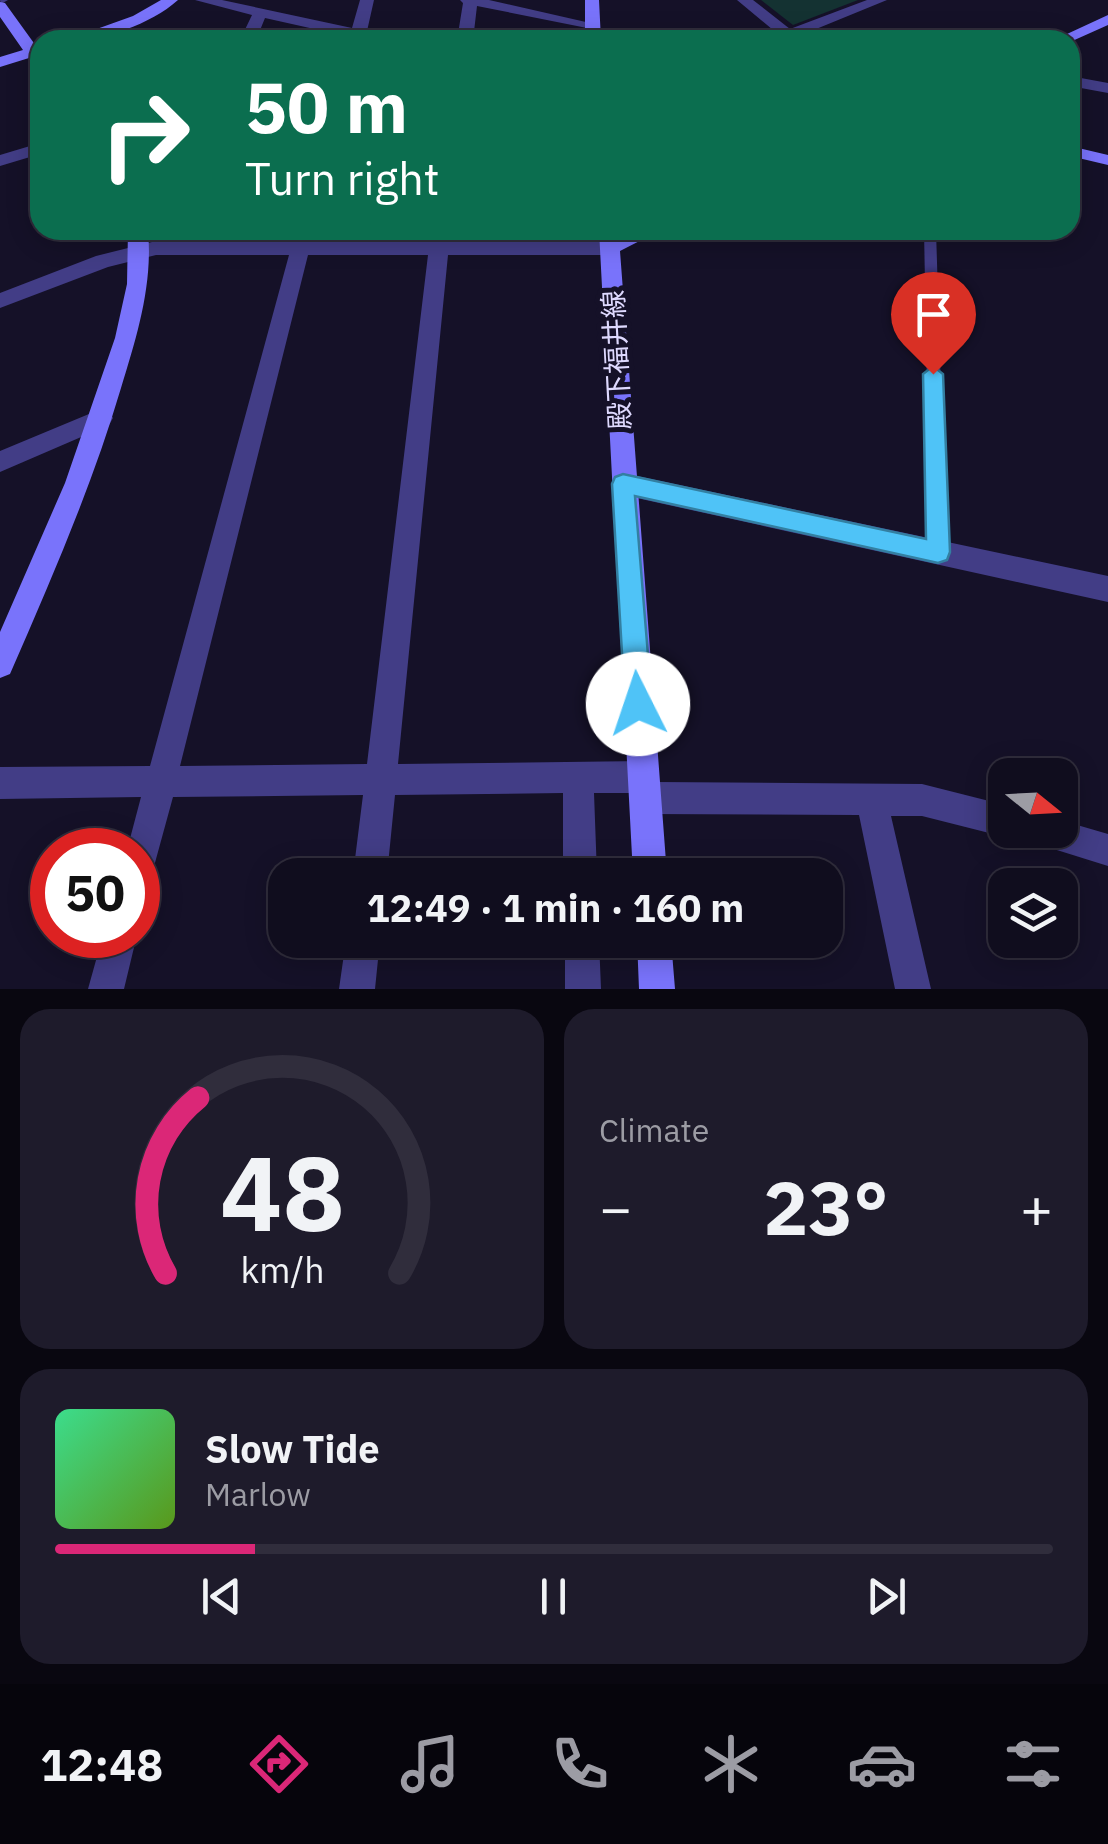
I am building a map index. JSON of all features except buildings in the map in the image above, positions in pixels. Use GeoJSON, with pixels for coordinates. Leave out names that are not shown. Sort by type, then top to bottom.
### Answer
{"type":"FeatureCollection","features":[{"type":"Feature","properties":{"kind":"street"},"geometry":{"type":"LineString","coordinates":[[104,30],[138,19],[172,0]]}},
{"type":"Feature","properties":{"kind":"street"},"geometry":{"type":"LineString","coordinates":[[202,0],[330,30]]}},
{"type":"Feature","properties":{"kind":"street"},"geometry":{"type":"LineString","coordinates":[[359,30],[367,0]]}},
{"type":"Feature","properties":{"kind":"street"},"geometry":{"type":"LineString","coordinates":[[467,30],[469,0],[585,30]]}},
{"type":"Feature","properties":{"kind":"street"},"geometry":{"type":"LineString","coordinates":[[592,0],[593,30]]}},
{"type":"Feature","properties":{"kind":"street"},"geometry":{"type":"LineString","coordinates":[[744,0],[781,30]]}},
{"type":"Feature","properties":{"kind":"street"},"geometry":{"type":"LineString","coordinates":[[810,30],[880,0]]}},
{"type":"Feature","properties":{"kind":"street"},"geometry":{"type":"LineString","coordinates":[[0,2],[30,45]]}},
{"type":"Feature","properties":{"kind":"street"},"geometry":{"type":"LineString","coordinates":[[252,30],[260,12]]}},
{"type":"Feature","properties":{"kind":"street"},"geometry":{"type":"LineString","coordinates":[[1080,31],[1108,18]]}},
{"type":"Feature","properties":{"kind":"street"},"geometry":{"type":"LineString","coordinates":[[0,62],[30,56]]}},
{"type":"Feature","properties":{"kind":"street"},"geometry":{"type":"LineString","coordinates":[[1080,83],[1108,88]]}},
{"type":"Feature","properties":{"kind":"street"},"geometry":{"type":"LineString","coordinates":[[0,161],[30,151]]}},
{"type":"Feature","properties":{"kind":"street"},"geometry":{"type":"LineString","coordinates":[[1080,153],[1108,160]]}},
{"type":"Feature","properties":{"kind":"street"},"geometry":{"type":"LineString","coordinates":[[0,301],[140,240]]}},
{"type":"Feature","properties":{"kind":"street"},"geometry":{"type":"LineString","coordinates":[[0,664],[77,489],[101,418],[126,336],[140,240]]}},
{"type":"Feature","properties":{"kind":"street"},"geometry":{"type":"LineString","coordinates":[[148,828],[301,240]]}},
{"type":"Feature","properties":{"kind":"street"},"geometry":{"type":"LineString","coordinates":[[372,858],[440,240]]}},
{"type":"Feature","properties":{"kind":"street","name":"殿下福井線"},"geometry":{"type":"LineString","coordinates":[[610,240],[649,858]]}},
{"type":"Feature","properties":{"kind":"street"},"geometry":{"type":"LineString","coordinates":[[0,462],[101,418]]}},
{"type":"Feature","properties":{"kind":"street"},"geometry":{"type":"LineString","coordinates":[[623,484],[1108,590]]}},
{"type":"Feature","properties":{"kind":"street"},"geometry":{"type":"LineString","coordinates":[[578,778],[580,858]]}},
{"type":"Feature","properties":{"kind":"street"},"geometry":{"type":"LineString","coordinates":[[0,783],[578,778],[644,787],[922,800],[988,817]]}},
{"type":"Feature","properties":{"kind":"street"},"geometry":{"type":"LineString","coordinates":[[872,798],[913,989]]}},
{"type":"Feature","properties":{"kind":"street"},"geometry":{"type":"LineString","coordinates":[[1078,835],[1106,839]]}},
{"type":"Feature","properties":{"kind":"street"},"geometry":{"type":"LineString","coordinates":[[106,989],[114,958]]}},
{"type":"Feature","properties":{"kind":"street"},"geometry":{"type":"LineString","coordinates":[[357,989],[361,958]]}},
{"type":"Feature","properties":{"kind":"street"},"geometry":{"type":"LineString","coordinates":[[582,958],[583,989]]}},
{"type":"Feature","properties":{"kind":"street"},"geometry":{"type":"LineString","coordinates":[[655,958],[657,989]]}},
{"type":"Feature","properties":{"kind":"lane"},"geometry":{"type":"LineString","coordinates":[[930,240],[938,552]]}},
{"type":"Feature","properties":{"kind":"green space"},"geometry":{"type":"Polygon","coordinates":[[[761,0],[858,0],[793,25],[761,0]]]}},
{"type":"Feature","properties":{"kind":"route"},"geometry":{"type":"LineString","coordinates":[[638,704],[623,484],[938,552],[933,374]]}}]}
